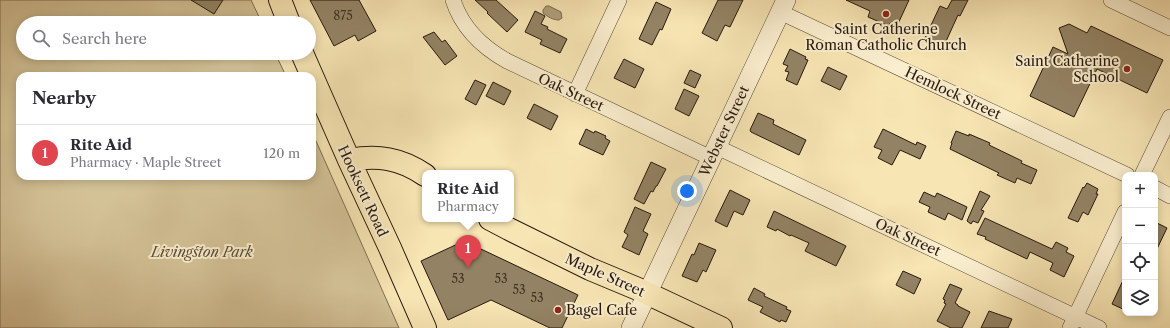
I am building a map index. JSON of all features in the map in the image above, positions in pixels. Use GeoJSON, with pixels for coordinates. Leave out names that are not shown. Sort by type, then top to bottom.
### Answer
{"type":"FeatureCollection","features":[{"type":"Feature","properties":{"kind":"main road"},"geometry":{"type":"LineString","coordinates":[[280,0],[287,16]]}},
{"type":"Feature","properties":{"kind":"main road","name":"Hooksett Road"},"geometry":{"type":"LineString","coordinates":[[305,60],[310,72]]}},
{"type":"Feature","properties":{"kind":"main road","name":"Hooksett Road"},"geometry":{"type":"LineString","coordinates":[[316,86],[348,160],[425,328]]}},
{"type":"Feature","properties":{"kind":"main road"},"geometry":{"type":"LineString","coordinates":[[348,160],[366,157],[382,157],[407,165],[422,172]]}},
{"type":"Feature","properties":{"kind":"main road","name":"Maple Street"},"geometry":{"type":"LineString","coordinates":[[495,222],[590,269],[647,293],[721,328]]}},
{"type":"Feature","properties":{"kind":"street","name":"Oak Street"},"geometry":{"type":"LineString","coordinates":[[452,0],[461,18],[470,31],[480,43],[493,53],[575,94],[714,153],[1073,322],[1099,328]]}},
{"type":"Feature","properties":{"kind":"street"},"geometry":{"type":"LineString","coordinates":[[575,94],[619,0]]}},
{"type":"Feature","properties":{"kind":"street"},"geometry":{"type":"LineString","coordinates":[[1111,0],[1170,28]]}},
{"type":"Feature","properties":{"kind":"street","name":"Webster Street"},"geometry":{"type":"LineString","coordinates":[[631,328],[783,6]]}},
{"type":"Feature","properties":{"kind":"street","name":"Hemlock Street"},"geometry":{"type":"LineString","coordinates":[[783,6],[1122,173]]}},
{"type":"Feature","properties":{"kind":"street"},"geometry":{"type":"LineString","coordinates":[[1143,172],[1170,116]]}},
{"type":"Feature","properties":{"kind":"street"},"geometry":{"type":"LineString","coordinates":[[1158,190],[1170,196]]}},
{"type":"Feature","properties":{"kind":"street"},"geometry":{"type":"LineString","coordinates":[[1073,322],[1122,218]]}},
{"type":"Feature","properties":{"kind":"green space","name":"Livingston Park"},"geometry":{"type":"Polygon","coordinates":[[[0,0],[251,0],[259,16],[16,16],[16,60],[278,60],[284,72],[16,72],[16,180],[316,180],[316,141],[399,328],[0,328],[0,0]]]}},
{"type":"Feature","properties":{"kind":"shaded area"},"geometry":{"type":"Polygon","coordinates":[[[546,6],[561,12],[562,18],[559,20],[551,18],[543,13],[546,6]]]}},
{"type":"Feature","properties":{"kind":"building"},"geometry":{"type":"Polygon","coordinates":[[[191,0],[223,0],[214,14],[191,0]]]}},
{"type":"Feature","properties":{"kind":"building"},"geometry":{"type":"Polygon","coordinates":[[[310,0],[359,0],[376,31],[358,41],[355,35],[334,46],[310,0]]]}},
{"type":"Feature","properties":{"kind":"building"},"geometry":{"type":"Polygon","coordinates":[[[475,0],[496,0],[518,20],[507,32],[475,0]]]}},
{"type":"Feature","properties":{"kind":"building"},"geometry":{"type":"Polygon","coordinates":[[[718,0],[743,0],[730,27],[725,25],[717,41],[702,33],[718,0]]]}},
{"type":"Feature","properties":{"kind":"building","name":"Saint Catherine Roman Catholic Church"},"geometry":{"type":"Polygon","coordinates":[[[846,0],[909,0],[897,26],[890,23],[889,26],[868,17],[870,11],[846,0]]]}},
{"type":"Feature","properties":{"kind":"building"},"geometry":{"type":"Polygon","coordinates":[[[952,0],[968,0],[960,16],[958,15],[943,48],[924,40],[940,6],[947,9],[952,0]]]}},
{"type":"Feature","properties":{"kind":"building"},"geometry":{"type":"Polygon","coordinates":[[[656,2],[671,9],[662,30],[660,29],[652,45],[639,39],[656,2]]]}},
{"type":"Feature","properties":{"kind":"building"},"geometry":{"type":"Polygon","coordinates":[[[535,11],[545,16],[541,24],[548,27],[547,29],[567,39],[560,53],[540,44],[542,40],[525,32],[535,11]]]}},
{"type":"Feature","properties":{"kind":"building","name":"Saint Catherine School"},"geometry":{"type":"Polygon","coordinates":[[[1069,24],[1087,33],[1091,26],[1163,60],[1147,93],[1097,69],[1074,117],[1030,96],[1053,47],[1068,54],[1059,28],[1069,24]]]}},
{"type":"Feature","properties":{"kind":"building"},"geometry":{"type":"Polygon","coordinates":[[[434,32],[442,42],[445,40],[457,56],[445,65],[423,37],[434,32]]]}},
{"type":"Feature","properties":{"kind":"building"},"geometry":{"type":"Polygon","coordinates":[[[790,49],[806,57],[805,59],[808,60],[797,85],[786,80],[789,72],[785,71],[788,66],[783,64],[790,49]]]}},
{"type":"Feature","properties":{"kind":"building"},"geometry":{"type":"Polygon","coordinates":[[[624,59],[644,69],[635,88],[614,78],[624,59]]]}},
{"type":"Feature","properties":{"kind":"building"},"geometry":{"type":"Polygon","coordinates":[[[828,67],[847,76],[840,90],[821,81],[828,67]]]}},
{"type":"Feature","properties":{"kind":"building"},"geometry":{"type":"Polygon","coordinates":[[[690,70],[701,75],[695,88],[684,83],[690,70]]]}},
{"type":"Feature","properties":{"kind":"building"},"geometry":{"type":"Polygon","coordinates":[[[475,80],[486,85],[476,105],[465,99],[475,80]]]}},
{"type":"Feature","properties":{"kind":"building"},"geometry":{"type":"Polygon","coordinates":[[[493,82],[511,91],[504,105],[486,96],[493,82]]]}},
{"type":"Feature","properties":{"kind":"building"},"geometry":{"type":"Polygon","coordinates":[[[684,89],[699,96],[689,116],[675,109],[684,89]]]}},
{"type":"Feature","properties":{"kind":"building"},"geometry":{"type":"Polygon","coordinates":[[[534,104],[558,116],[551,130],[527,118],[534,104]]]}},
{"type":"Feature","properties":{"kind":"building"},"geometry":{"type":"Polygon","coordinates":[[[758,113],[774,120],[773,124],[806,140],[799,155],[751,132],[750,130],[758,113]]]}},
{"type":"Feature","properties":{"kind":"building"},"geometry":{"type":"Polygon","coordinates":[[[586,129],[606,136],[605,138],[610,141],[603,155],[579,144],[586,129]]]}},
{"type":"Feature","properties":{"kind":"building"},"geometry":{"type":"Polygon","coordinates":[[[883,129],[916,145],[917,142],[926,146],[920,159],[900,150],[892,165],[878,158],[882,150],[874,147],[883,129]]]}},
{"type":"Feature","properties":{"kind":"building"},"geometry":{"type":"Polygon","coordinates":[[[956,131],[969,136],[969,134],[990,143],[989,145],[1037,170],[1031,184],[1017,178],[1015,183],[997,175],[999,173],[950,149],[956,131]]]}},
{"type":"Feature","properties":{"kind":"building"},"geometry":{"type":"Polygon","coordinates":[[[651,162],[666,169],[657,186],[653,192],[651,191],[644,204],[634,199],[651,162]]]}},
{"type":"Feature","properties":{"kind":"building"},"geometry":{"type":"Polygon","coordinates":[[[1087,183],[1098,189],[1096,194],[1098,194],[1088,215],[1083,212],[1078,222],[1068,218],[1083,187],[1084,188],[1087,183]]]}},
{"type":"Feature","properties":{"kind":"building"},"geometry":{"type":"Polygon","coordinates":[[[730,190],[750,200],[743,215],[734,211],[727,227],[715,221],[730,190]]]}},
{"type":"Feature","properties":{"kind":"building"},"geometry":{"type":"Polygon","coordinates":[[[980,191],[990,196],[981,210],[984,211],[978,223],[973,221],[971,224],[967,221],[980,191]]]}},
{"type":"Feature","properties":{"kind":"building"},"geometry":{"type":"Polygon","coordinates":[[[924,192],[935,197],[937,193],[967,207],[962,220],[948,213],[945,220],[928,212],[930,207],[919,202],[924,192]]]}},
{"type":"Feature","properties":{"kind":"building"},"geometry":{"type":"Polygon","coordinates":[[[635,207],[651,214],[643,231],[648,234],[639,255],[622,247],[628,235],[624,232],[635,207]]]}},
{"type":"Feature","properties":{"kind":"building"},"geometry":{"type":"Polygon","coordinates":[[[774,211],[846,246],[836,266],[805,251],[809,243],[791,235],[790,236],[777,229],[776,231],[767,227],[774,211]]]}},
{"type":"Feature","properties":{"kind":"building"},"geometry":{"type":"Polygon","coordinates":[[[985,218],[1052,249],[1056,242],[1068,248],[1066,252],[1074,256],[1064,277],[1050,270],[1053,263],[1030,252],[1027,259],[985,239],[986,237],[977,234],[985,218]]]}},
{"type":"Feature","properties":{"kind":"building"},"geometry":{"type":"Polygon","coordinates":[[[1158,224],[1167,228],[1158,247],[1158,224]]]}},
{"type":"Feature","properties":{"kind":"building"},"geometry":{"type":"Polygon","coordinates":[[[464,241],[578,295],[562,328],[550,328],[491,300],[448,320],[421,261],[464,241]]]}},
{"type":"Feature","properties":{"kind":"building"},"geometry":{"type":"Polygon","coordinates":[[[699,243],[716,250],[706,272],[703,270],[697,282],[682,276],[699,243]]]}},
{"type":"Feature","properties":{"kind":"building"},"geometry":{"type":"Polygon","coordinates":[[[903,271],[921,279],[914,294],[896,285],[903,271]]]}},
{"type":"Feature","properties":{"kind":"building"},"geometry":{"type":"Polygon","coordinates":[[[1122,282],[1122,309],[1112,304],[1122,282]]]}},
{"type":"Feature","properties":{"kind":"building"},"geometry":{"type":"Polygon","coordinates":[[[950,284],[962,289],[955,303],[970,312],[962,328],[951,328],[937,321],[946,304],[944,303],[945,300],[943,299],[950,284]]]}},
{"type":"Feature","properties":{"kind":"building"},"geometry":{"type":"Polygon","coordinates":[[[754,288],[765,294],[764,296],[787,307],[786,309],[791,311],[786,322],[781,320],[780,322],[760,312],[763,307],[748,300],[754,288]]]}},
{"type":"Feature","properties":{"kind":"building"},"geometry":{"type":"Polygon","coordinates":[[[989,311],[1012,319],[1008,328],[981,328],[989,311]]]}},
{"type":"Feature","properties":{"kind":"place","name":"Saint Catherine Roman Catholic Church"},"geometry":{"type":"Point","coordinates":[886,14]}},
{"type":"Feature","properties":{"kind":"place","name":"Saint Catherine School"},"geometry":{"type":"Point","coordinates":[1127,69]}},
{"type":"Feature","properties":{"kind":"place","name":"Rite Aid"},"geometry":{"type":"Point","coordinates":[468,268]}},
{"type":"Feature","properties":{"kind":"place","name":"Bagel Cafe"},"geometry":{"type":"Point","coordinates":[558,310]}}]}
